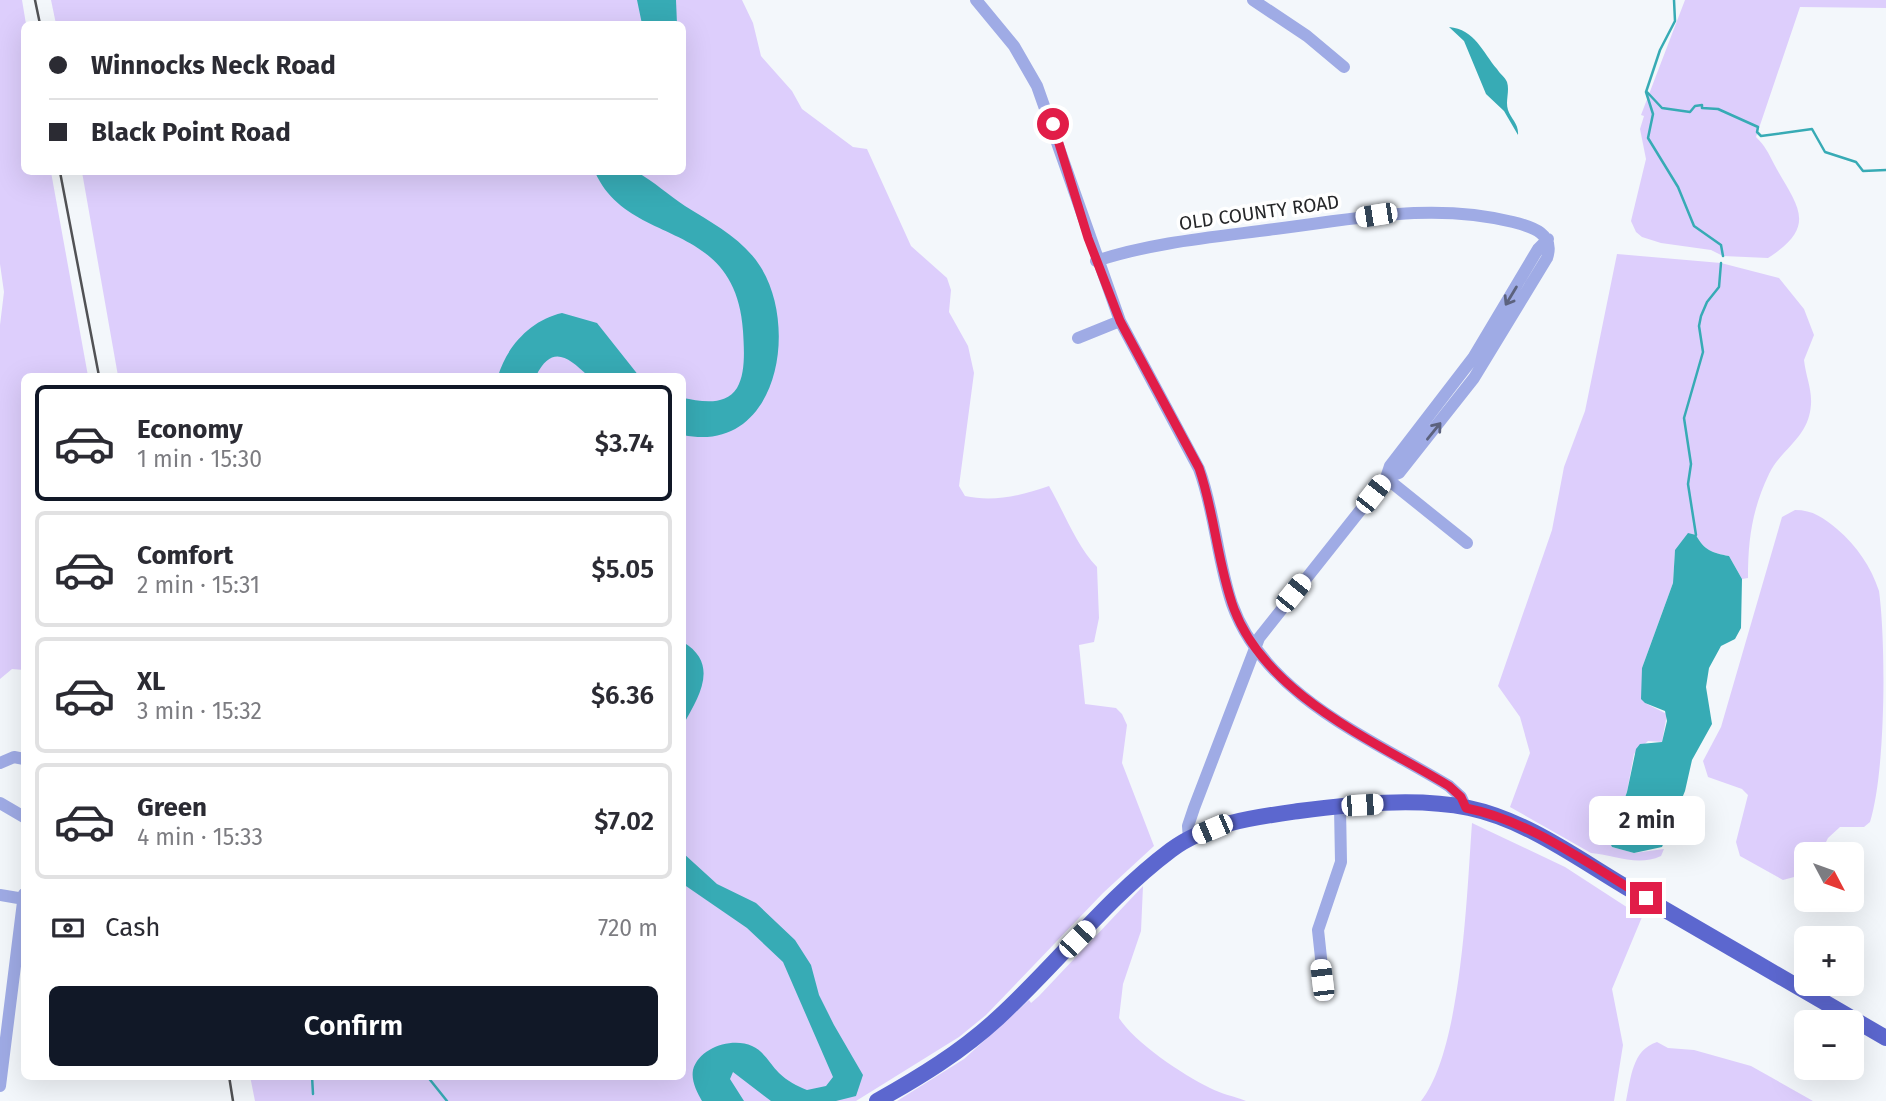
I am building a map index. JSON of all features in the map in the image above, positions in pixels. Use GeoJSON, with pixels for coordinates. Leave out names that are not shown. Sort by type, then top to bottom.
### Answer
{"type":"FeatureCollection","features":[{"type":"Feature","properties":{"kind":"main road"},"geometry":{"type":"LineString","coordinates":[[877,1101],[933,1069],[973,1040],[1136,880],[1189,839],[1241,821],[1340,807],[1421,804],[1466,808],[1501,818],[1565,850],[1886,1038]]}},
{"type":"Feature","properties":{"kind":"street"},"geometry":{"type":"LineString","coordinates":[[976,0],[1009,39],[1037,86],[1061,146],[1096,261],[1120,321],[1195,459],[1208,493],[1226,583],[1241,626],[1253,648],[1273,671],[1308,700],[1449,786],[1461,797],[1466,808]]}},
{"type":"Feature","properties":{"kind":"street"},"geometry":{"type":"LineString","coordinates":[[1253,0],[1307,36],[1344,68]]}},
{"type":"Feature","properties":{"kind":"street","name":"OLD COUNTY ROAD"},"geometry":{"type":"LineString","coordinates":[[1096,261],[1179,242],[1423,211],[1453,211],[1495,218],[1526,226],[1548,239],[1538,249],[1473,358],[1390,466],[1386,478],[1282,606],[1253,648],[1191,817],[1189,839]]}},
{"type":"Feature","properties":{"kind":"street"},"geometry":{"type":"LineString","coordinates":[[1078,338],[1120,321]]}},
{"type":"Feature","properties":{"kind":"street"},"geometry":{"type":"LineString","coordinates":[[1386,478],[1467,543]]}},
{"type":"Feature","properties":{"kind":"street"},"geometry":{"type":"LineString","coordinates":[[0,763],[14,757],[21,758]]}},
{"type":"Feature","properties":{"kind":"street"},"geometry":{"type":"LineString","coordinates":[[0,803],[21,815]]}},
{"type":"Feature","properties":{"kind":"street"},"geometry":{"type":"LineString","coordinates":[[1325,995],[1318,930],[1341,862],[1340,807]]}},
{"type":"Feature","properties":{"kind":"street"},"geometry":{"type":"LineString","coordinates":[[0,895],[21,896]]}},
{"type":"Feature","properties":{"kind":"street"},"geometry":{"type":"LineString","coordinates":[[0,1086],[21,920]]}},
{"type":"Feature","properties":{"kind":"shaded area"},"geometry":{"type":"Polygon","coordinates":[[[0,0],[22,0],[26,21],[21,21],[21,175],[52,175],[87,373],[21,373],[21,670],[12,669],[0,679],[0,325],[4,292],[0,264],[0,0]]]}},
{"type":"Feature","properties":{"kind":"shaded area"},"geometry":{"type":"Polygon","coordinates":[[[51,0],[742,0],[753,23],[761,56],[792,91],[802,109],[853,147],[867,149],[911,246],[947,278],[951,290],[949,312],[968,346],[974,373],[959,486],[965,496],[1007,497],[1049,486],[1077,539],[1097,567],[1099,618],[1094,642],[1079,645],[1085,704],[1116,708],[1122,714],[1127,725],[1122,763],[1154,846],[1103,893],[986,1015],[959,1037],[856,1101],[255,1101],[251,1080],[686,1080],[686,373],[117,373],[83,175],[686,175],[686,21],[55,21],[51,0]]]}},
{"type":"Feature","properties":{"kind":"shaded area"},"geometry":{"type":"Polygon","coordinates":[[[1685,0],[1886,0],[1886,8],[1800,7],[1756,137],[1790,191],[1799,214],[1799,225],[1794,235],[1768,258],[1723,256],[1711,250],[1661,243],[1642,237],[1636,232],[1631,221],[1646,159],[1640,129],[1644,116],[1641,115],[1685,0]]]}},
{"type":"Feature","properties":{"kind":"shaded area"},"geometry":{"type":"Polygon","coordinates":[[[1617,254],[1721,263],[1779,278],[1804,309],[1814,335],[1804,360],[1810,392],[1810,412],[1803,430],[1774,466],[1763,487],[1752,525],[1748,578],[1742,579],[1729,556],[1709,550],[1696,535],[1675,550],[1673,583],[1642,668],[1645,703],[1667,714],[1662,742],[1648,741],[1634,754],[1627,792],[1609,841],[1612,847],[1634,853],[1664,849],[1661,856],[1643,860],[1591,853],[1510,807],[1530,753],[1520,717],[1498,686],[1552,530],[1564,467],[1585,411],[1617,254]]]}},
{"type":"Feature","properties":{"kind":"shaded area"},"geometry":{"type":"Polygon","coordinates":[[[1795,510],[1818,515],[1844,536],[1867,565],[1879,591],[1883,673],[1882,740],[1870,822],[1864,827],[1840,827],[1826,842],[1794,842],[1794,877],[1783,880],[1740,856],[1736,842],[1748,795],[1742,789],[1708,777],[1703,761],[1721,727],[1782,517],[1795,510]]]}},
{"type":"Feature","properties":{"kind":"shaded area"},"geometry":{"type":"Polygon","coordinates":[[[1472,823],[1565,867],[1642,917],[1612,989],[1623,1045],[1614,1101],[1421,1101],[1435,1077],[1446,1045],[1454,1008],[1464,927],[1472,823]]]}},
{"type":"Feature","properties":{"kind":"shaded area"},"geometry":{"type":"Polygon","coordinates":[[[1143,886],[1141,931],[1123,984],[1119,1018],[1147,1047],[1173,1066],[1214,1090],[1246,1101],[897,1101],[964,1059],[1029,1000],[1031,1003],[1143,886]]]}},
{"type":"Feature","properties":{"kind":"shaded area"},"geometry":{"type":"Polygon","coordinates":[[[1657,1042],[1668,1048],[1694,1050],[1751,1066],[1813,1101],[1626,1101],[1631,1074],[1638,1058],[1642,1051],[1657,1042]]]}},
{"type":"Feature","properties":{"kind":"water"},"geometry":{"type":"Polygon","coordinates":[[[637,0],[676,0],[677,21],[641,21],[637,0]]]}},
{"type":"Feature","properties":{"kind":"water"},"geometry":{"type":"Polygon","coordinates":[[[1449,27],[1466,32],[1472,37],[1506,80],[1507,107],[1518,135],[1504,111],[1486,94],[1464,41],[1449,27]]]}},
{"type":"Feature","properties":{"kind":"water"},"geometry":{"type":"Polygon","coordinates":[[[597,175],[642,175],[736,240],[760,266],[772,292],[778,321],[778,352],[772,381],[759,407],[740,426],[715,436],[686,435],[686,398],[712,401],[726,398],[740,382],[744,360],[743,331],[736,294],[721,268],[702,250],[631,213],[611,196],[597,175]]]}},
{"type":"Feature","properties":{"kind":"water"},"geometry":{"type":"Polygon","coordinates":[[[562,313],[597,323],[637,373],[585,373],[567,359],[554,357],[538,373],[499,373],[507,354],[522,336],[551,316],[562,313]]]}},
{"type":"Feature","properties":{"kind":"water"},"geometry":{"type":"Polygon","coordinates":[[[1688,533],[1696,535],[1709,550],[1729,556],[1742,579],[1741,628],[1735,639],[1721,646],[1709,668],[1706,687],[1712,724],[1692,760],[1685,791],[1662,847],[1634,853],[1612,847],[1609,841],[1627,792],[1636,749],[1640,744],[1662,742],[1667,721],[1665,711],[1641,699],[1642,668],[1673,583],[1675,550],[1688,533]]]}},
{"type":"Feature","properties":{"kind":"water"},"geometry":{"type":"Polygon","coordinates":[[[686,644],[701,660],[703,671],[703,681],[686,720],[686,644]]]}},
{"type":"Feature","properties":{"kind":"water"},"geometry":{"type":"Polygon","coordinates":[[[686,856],[717,884],[756,903],[795,940],[811,965],[819,995],[834,1025],[863,1075],[856,1096],[836,1101],[771,1101],[733,1072],[730,1079],[744,1101],[702,1101],[694,1082],[693,1070],[696,1062],[709,1050],[727,1044],[744,1044],[756,1048],[782,1076],[807,1090],[826,1086],[833,1077],[783,962],[747,928],[686,886],[686,856]]]}},
{"type":"Feature","properties":{"kind":"waterway"},"geometry":{"type":"LineString","coordinates":[[1674,0],[1675,21],[1660,50],[1646,92],[1653,114],[1648,138],[1678,187],[1694,226],[1721,245],[1723,256]]}},
{"type":"Feature","properties":{"kind":"waterway"},"geometry":{"type":"LineString","coordinates":[[1647,92],[1662,108],[1690,112],[1695,106],[1702,105],[1702,108],[1718,109],[1758,127],[1757,132],[1761,136],[1812,129],[1825,152],[1856,162],[1863,171],[1886,170]]}},
{"type":"Feature","properties":{"kind":"waterway"},"geometry":{"type":"LineString","coordinates":[[1696,535],[1688,484],[1691,464],[1684,418],[1703,352],[1699,326],[1701,316],[1707,302],[1719,287],[1721,263]]}},
{"type":"Feature","properties":{"kind":"waterway"},"geometry":{"type":"LineString","coordinates":[[312,1080],[313,1094]]}},
{"type":"Feature","properties":{"kind":"waterway"},"geometry":{"type":"LineString","coordinates":[[430,1080],[447,1101]]}},
{"type":"Feature","properties":{"kind":"railway"},"geometry":{"type":"LineString","coordinates":[[35,0],[39,21]]}},
{"type":"Feature","properties":{"kind":"railway"},"geometry":{"type":"LineString","coordinates":[[61,175],[98,373]]}},
{"type":"Feature","properties":{"kind":"railway"},"geometry":{"type":"LineString","coordinates":[[230,1080],[233,1101]]}},
{"type":"Feature","properties":{"kind":"route"},"geometry":{"type":"LineString","coordinates":[[1053,124],[1088,238],[1127,339],[1192,451],[1199,468],[1208,493],[1226,583],[1241,626],[1253,648],[1273,671],[1308,700],[1455,790],[1466,808],[1495,815],[1536,835],[1646,898]]}}]}
